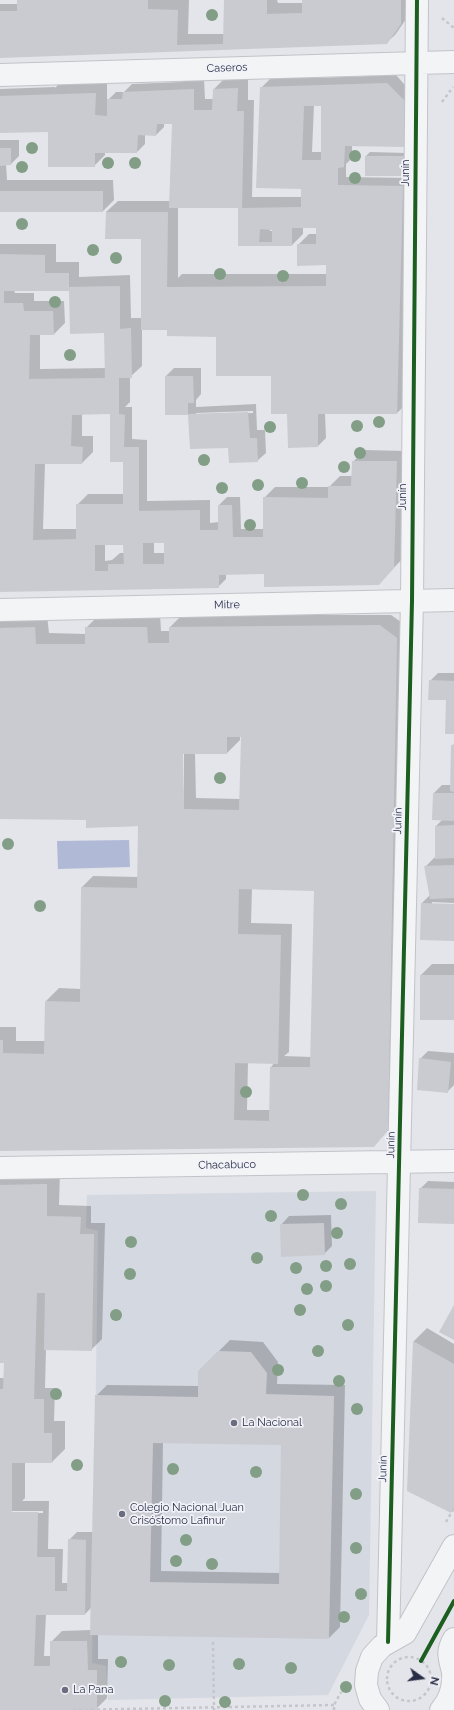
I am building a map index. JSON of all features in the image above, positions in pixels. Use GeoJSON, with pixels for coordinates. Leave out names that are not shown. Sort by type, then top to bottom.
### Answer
{"type":"FeatureCollection","features":[{"type":"Feature","properties":{"kind":"street","name":"Junín"},"geometry":{"type":"LineString","coordinates":[[388,1642],[412,601],[417,0]]}},
{"type":"Feature","properties":{"kind":"street","name":"Caseros"},"geometry":{"type":"LineString","coordinates":[[0,75],[454,62]]}},
{"type":"Feature","properties":{"kind":"street","name":"Mitre"},"geometry":{"type":"LineString","coordinates":[[0,610],[454,600]]}},
{"type":"Feature","properties":{"kind":"street","name":"Chacabuco"},"geometry":{"type":"LineString","coordinates":[[0,1168],[454,1161]]}},
{"type":"Feature","properties":{"kind":"street"},"geometry":{"type":"LineString","coordinates":[[378,1710],[367,1692],[366,1685],[367,1671],[372,1657],[388,1642],[403,1635],[407,1630],[454,1546]]}},
{"type":"Feature","properties":{"kind":"street"},"geometry":{"type":"LineString","coordinates":[[441,1710],[450,1696],[453,1682],[449,1653],[454,1639]]}},
{"type":"Feature","properties":{"kind":"path"},"geometry":{"type":"LineString","coordinates":[[213,1642],[214,1709]]}},
{"type":"Feature","properties":{"kind":"path"},"geometry":{"type":"LineString","coordinates":[[421,1660],[424,1654]]}},
{"type":"Feature","properties":{"kind":"path"},"geometry":{"type":"LineString","coordinates":[[411,1657],[421,1660],[428,1668],[431,1675],[429,1689],[425,1695],[418,1699],[404,1701],[398,1698],[392,1693],[388,1679],[388,1672],[397,1660],[411,1657]]}},
{"type":"Feature","properties":{"kind":"path"},"geometry":{"type":"LineString","coordinates":[[73,1710],[334,1706]]}},
{"type":"Feature","properties":{"kind":"shaded area","name":"La Nacional"},"geometry":{"type":"Polygon","coordinates":[[[376,1191],[369,1615],[328,1695],[108,1700],[106,1666],[92,1663],[98,1231],[86,1228],[87,1195],[376,1191]]]}},
{"type":"Feature","properties":{"kind":"water"},"geometry":{"type":"Polygon","coordinates":[[[129,840],[130,867],[58,869],[57,841],[129,840]]]}},
{"type":"Feature","properties":{"kind":"building"},"geometry":{"type":"Polygon","coordinates":[[[17,0],[148,0],[148,9],[178,10],[177,45],[223,44],[224,0],[267,0],[267,14],[302,13],[302,0],[401,0],[401,24],[387,44],[0,58],[0,11],[17,11],[17,0]]]}},
{"type":"Feature","properties":{"kind":"building"},"geometry":{"type":"Polygon","coordinates":[[[387,83],[405,101],[404,147],[345,146],[344,167],[338,168],[338,185],[403,186],[397,414],[318,414],[318,447],[288,448],[287,414],[271,414],[271,376],[216,376],[216,337],[167,336],[167,330],[141,330],[141,239],[105,239],[106,212],[168,212],[167,287],[326,286],[326,265],[297,266],[297,244],[316,244],[316,228],[292,228],[292,246],[238,246],[238,208],[169,208],[172,124],[157,124],[156,136],[138,135],[137,153],[95,153],[95,167],[48,167],[48,132],[0,133],[0,96],[96,93],[95,115],[107,116],[107,99],[122,99],[123,92],[194,89],[194,110],[212,110],[213,89],[238,88],[237,111],[244,111],[242,208],[301,207],[301,189],[256,188],[260,87],[387,83]],[[304,106],[302,160],[321,160],[321,106],[304,106]],[[260,229],[259,242],[272,242],[272,230],[260,229]]]}},
{"type":"Feature","properties":{"kind":"building"},"geometry":{"type":"Polygon","coordinates":[[[0,148],[11,148],[11,165],[0,166],[0,148]]]}},
{"type":"Feature","properties":{"kind":"building"},"geometry":{"type":"Polygon","coordinates":[[[365,156],[404,156],[403,176],[365,176],[365,156]]]}},
{"type":"Feature","properties":{"kind":"building"},"geometry":{"type":"Polygon","coordinates":[[[0,191],[103,191],[103,212],[0,212],[0,191]]]}},
{"type":"Feature","properties":{"kind":"building"},"geometry":{"type":"Polygon","coordinates":[[[0,254],[45,255],[45,273],[69,273],[69,287],[120,286],[120,329],[131,328],[132,378],[119,378],[119,414],[125,415],[124,447],[139,447],[139,511],[200,510],[200,530],[218,530],[218,505],[232,505],[233,537],[263,537],[263,497],[328,498],[328,486],[351,486],[352,461],[397,461],[394,568],[379,585],[264,587],[264,574],[219,575],[219,588],[0,592],[0,254]],[[4,291],[4,303],[23,303],[24,311],[53,311],[54,335],[30,335],[29,379],[105,378],[104,333],[70,334],[69,291],[4,291]],[[110,414],[72,415],[71,446],[83,447],[82,464],[35,464],[33,540],[76,539],[76,504],[123,504],[123,462],[110,462],[110,414]],[[143,543],[143,564],[164,564],[164,543],[143,543]],[[95,545],[95,571],[108,571],[108,564],[124,564],[123,545],[95,545]]]}},
{"type":"Feature","properties":{"kind":"building"},"geometry":{"type":"Polygon","coordinates":[[[165,376],[193,376],[194,403],[188,403],[188,414],[248,412],[250,438],[257,438],[258,462],[229,463],[228,448],[190,449],[188,415],[165,415],[165,376]]]}},
{"type":"Feature","properties":{"kind":"building"},"geometry":{"type":"Polygon","coordinates":[[[380,625],[397,638],[388,1130],[374,1147],[0,1151],[0,1040],[3,1040],[3,1053],[44,1054],[45,1001],[80,1002],[81,887],[137,888],[138,826],[86,828],[86,820],[0,819],[0,628],[35,627],[36,644],[85,644],[85,627],[147,627],[148,643],[169,643],[169,627],[380,625]],[[227,737],[227,754],[183,754],[184,809],[239,810],[241,737],[227,737]],[[239,889],[238,934],[281,935],[278,1064],[235,1063],[234,1120],[269,1121],[270,1067],[310,1067],[314,891],[239,889]]]}},
{"type":"Feature","properties":{"kind":"building"},"geometry":{"type":"Polygon","coordinates":[[[429,680],[454,681],[454,734],[445,734],[446,700],[428,700],[429,680]]]}},
{"type":"Feature","properties":{"kind":"building"},"geometry":{"type":"Polygon","coordinates":[[[451,745],[454,745],[454,792],[450,791],[451,745]]]}},
{"type":"Feature","properties":{"kind":"building"},"geometry":{"type":"Polygon","coordinates":[[[433,793],[454,793],[454,821],[432,820],[433,793]]]}},
{"type":"Feature","properties":{"kind":"building"},"geometry":{"type":"Polygon","coordinates":[[[454,825],[454,858],[435,859],[435,826],[454,825]]]}},
{"type":"Feature","properties":{"kind":"building"},"geometry":{"type":"Polygon","coordinates":[[[454,865],[454,898],[430,899],[424,866],[454,865]]]}},
{"type":"Feature","properties":{"kind":"building"},"geometry":{"type":"Polygon","coordinates":[[[421,903],[454,904],[454,941],[420,940],[421,903]]]}},
{"type":"Feature","properties":{"kind":"building"},"geometry":{"type":"Polygon","coordinates":[[[420,975],[454,975],[454,1020],[420,1020],[420,975]]]}},
{"type":"Feature","properties":{"kind":"building"},"geometry":{"type":"Polygon","coordinates":[[[419,1058],[451,1062],[448,1093],[417,1090],[419,1058]]]}},
{"type":"Feature","properties":{"kind":"building"},"geometry":{"type":"Polygon","coordinates":[[[47,1184],[47,1216],[81,1217],[80,1234],[94,1234],[92,1351],[44,1350],[45,1293],[37,1293],[34,1399],[44,1399],[44,1433],[52,1433],[52,1463],[12,1463],[12,1512],[38,1512],[37,1557],[55,1557],[55,1591],[67,1591],[68,1539],[86,1540],[85,1615],[36,1615],[34,1666],[50,1666],[50,1641],[87,1641],[88,1670],[97,1670],[97,1710],[0,1710],[0,1389],[3,1389],[4,1363],[0,1363],[0,1185],[47,1184]]]}},
{"type":"Feature","properties":{"kind":"building"},"geometry":{"type":"Polygon","coordinates":[[[419,1188],[454,1189],[454,1224],[418,1223],[419,1188]]]}},
{"type":"Feature","properties":{"kind":"building"},"geometry":{"type":"Polygon","coordinates":[[[324,1223],[325,1255],[281,1257],[280,1224],[324,1223]]]}},
{"type":"Feature","properties":{"kind":"building"},"geometry":{"type":"Polygon","coordinates":[[[454,1305],[454,1340],[439,1332],[454,1305]]]}},
{"type":"Feature","properties":{"kind":"building"},"geometry":{"type":"Polygon","coordinates":[[[413,1341],[454,1364],[454,1508],[451,1513],[407,1491],[413,1341]]]}},
{"type":"Feature","properties":{"kind":"building","name":"Colegio Nacional Juan Crisóstomo Lafinur"},"geometry":{"type":"Polygon","coordinates":[[[218,1351],[251,1352],[267,1373],[266,1394],[334,1396],[329,1639],[90,1635],[95,1395],[198,1397],[198,1371],[218,1351]],[[153,1443],[150,1582],[279,1584],[281,1445],[153,1443]]]}},
{"type":"Feature","properties":{"kind":"cycle path"},"geometry":{"type":"LineString","coordinates":[[388,1642],[412,601],[417,0]]}},
{"type":"Feature","properties":{"kind":"cycle path"},"geometry":{"type":"LineString","coordinates":[[421,1661],[454,1601]]}},
{"type":"Feature","properties":{"kind":"place","name":"La Nacional"},"geometry":{"type":"Point","coordinates":[234,1423]}},
{"type":"Feature","properties":{"kind":"place","name":"Colegio Nacional Juan Crisóstomo Lafinur"},"geometry":{"type":"Point","coordinates":[122,1514]}},
{"type":"Feature","properties":{"kind":"place","name":"La Pana"},"geometry":{"type":"Point","coordinates":[65,1690]}}]}
